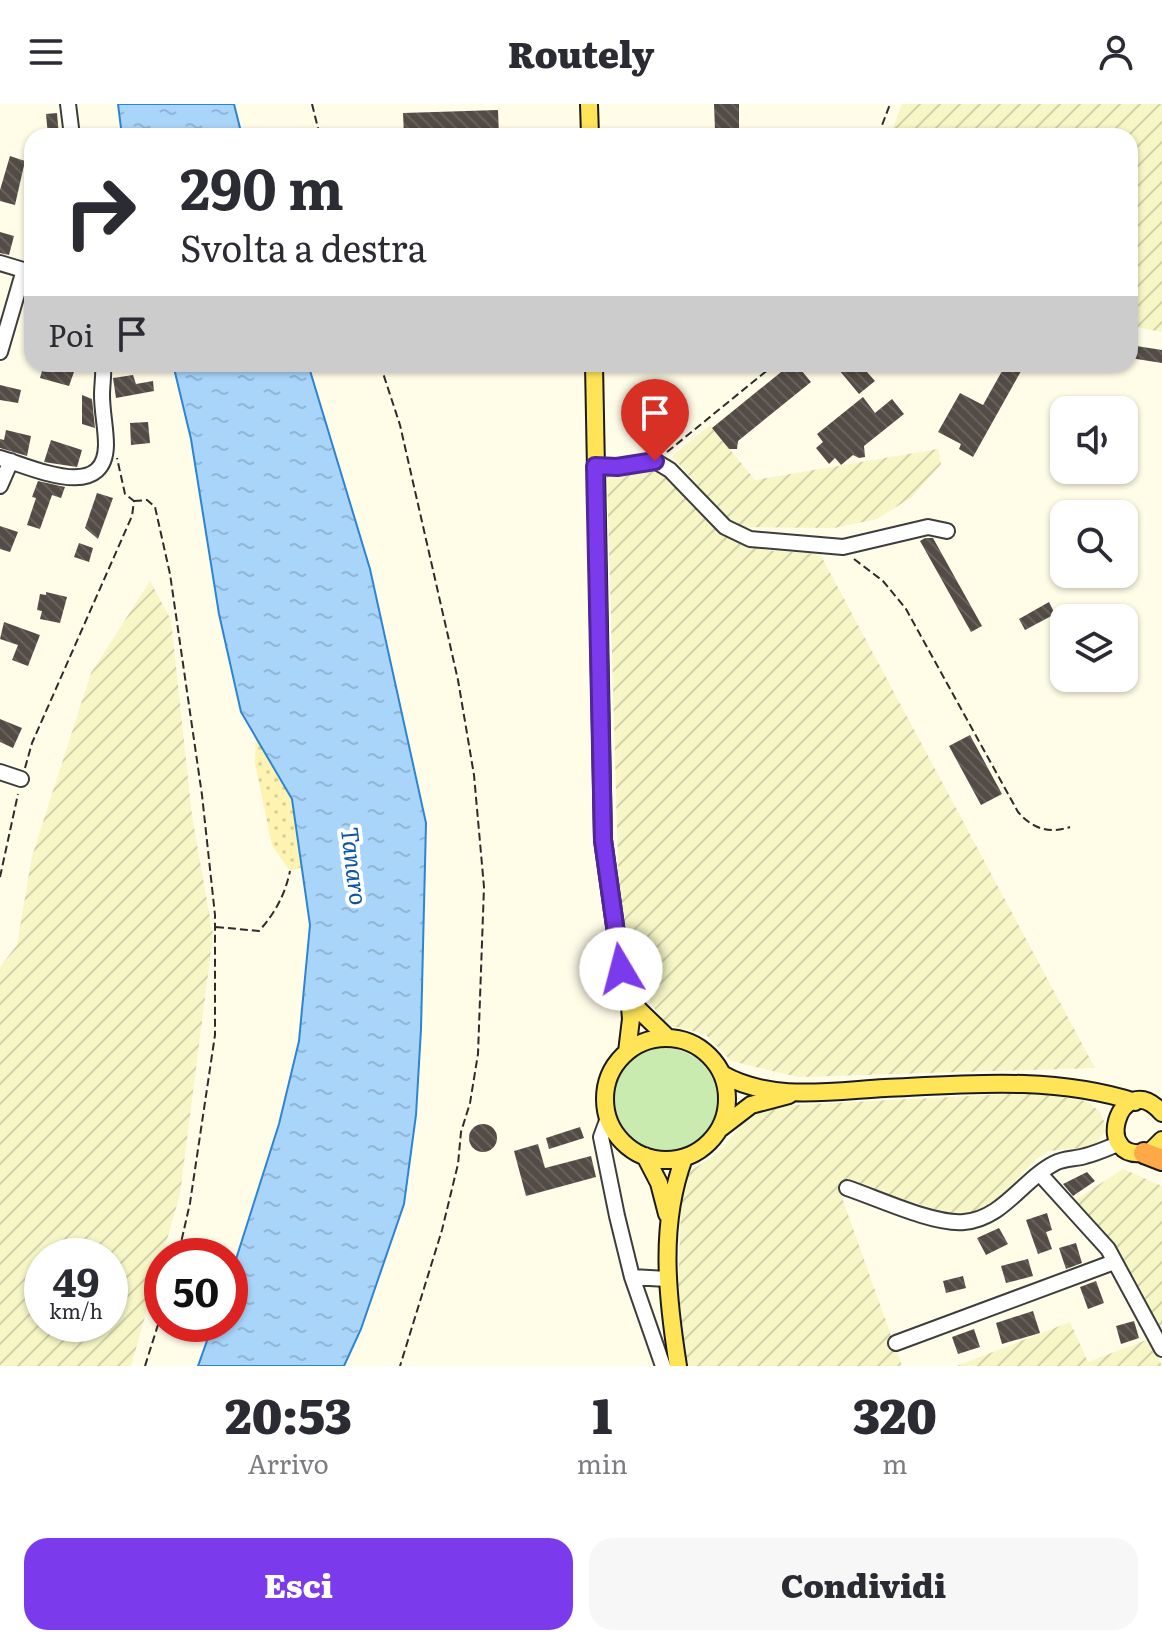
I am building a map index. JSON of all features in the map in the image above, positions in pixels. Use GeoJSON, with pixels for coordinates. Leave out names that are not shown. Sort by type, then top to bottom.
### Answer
{"type":"FeatureCollection","features":[{"type":"Feature","properties":{"kind":"main road"},"geometry":{"type":"LineString","coordinates":[[589,104],[590,128]]}},
{"type":"Feature","properties":{"kind":"main road"},"geometry":{"type":"LineString","coordinates":[[594,372],[603,840],[621,969],[629,995],[631,1019],[627,1052]]}},
{"type":"Feature","properties":{"kind":"main road"},"geometry":{"type":"LineString","coordinates":[[629,995],[639,1010],[668,1038]]}},
{"type":"Feature","properties":{"kind":"main road"},"geometry":{"type":"LineString","coordinates":[[720,1128],[726,1111],[727,1092],[722,1074],[701,1049],[685,1041],[654,1039],[627,1052],[607,1082],[605,1100],[608,1118],[616,1135],[629,1148],[664,1160],[684,1158],[710,1141],[720,1128],[751,1105],[798,1093]]}},
{"type":"Feature","properties":{"kind":"main road"},"geometry":{"type":"LineString","coordinates":[[722,1074],[750,1087],[798,1093],[988,1083],[1043,1084],[1093,1089],[1135,1102],[1150,1103],[1162,1113]]}},
{"type":"Feature","properties":{"kind":"main road"},"geometry":{"type":"LineString","coordinates":[[1070,1087],[1102,1102],[1113,1112],[1116,1118],[1115,1136],[1131,1151],[1153,1156],[1162,1140]]}},
{"type":"Feature","properties":{"kind":"main road"},"geometry":{"type":"LineString","coordinates":[[1116,1118],[1127,1105],[1135,1102]]}},
{"type":"Feature","properties":{"kind":"main road"},"geometry":{"type":"LineString","coordinates":[[645,1156],[659,1183],[668,1219]]}},
{"type":"Feature","properties":{"kind":"main road"},"geometry":{"type":"LineString","coordinates":[[678,1366],[667,1279],[668,1219],[675,1182],[684,1158]]}},
{"type":"Feature","properties":{"kind":"street"},"geometry":{"type":"LineString","coordinates":[[68,104],[71,128]]}},
{"type":"Feature","properties":{"kind":"street"},"geometry":{"type":"LineString","coordinates":[[0,263],[24,270]]}},
{"type":"Feature","properties":{"kind":"street"},"geometry":{"type":"LineString","coordinates":[[0,352],[24,283]]}},
{"type":"Feature","properties":{"kind":"street"},"geometry":{"type":"LineString","coordinates":[[0,486],[5,459],[64,477],[94,475],[103,465],[106,446],[103,372]]}},
{"type":"Feature","properties":{"kind":"street"},"geometry":{"type":"LineString","coordinates":[[595,466],[617,467],[655,461],[670,470],[707,512],[736,534],[764,541],[845,547],[928,527],[947,531]]}},
{"type":"Feature","properties":{"kind":"street"},"geometry":{"type":"LineString","coordinates":[[828,546],[844,550]]}},
{"type":"Feature","properties":{"kind":"street"},"geometry":{"type":"LineString","coordinates":[[0,772],[21,779]]}},
{"type":"Feature","properties":{"kind":"street"},"geometry":{"type":"LineString","coordinates":[[608,1118],[601,1137],[632,1277],[663,1366]]}},
{"type":"Feature","properties":{"kind":"street"},"geometry":{"type":"LineString","coordinates":[[847,1188],[949,1222],[965,1222],[1000,1207],[1056,1162],[1085,1156],[1120,1143]]}},
{"type":"Feature","properties":{"kind":"street"},"geometry":{"type":"LineString","coordinates":[[1040,1174],[1108,1249],[1162,1349]]}},
{"type":"Feature","properties":{"kind":"street"},"geometry":{"type":"LineString","coordinates":[[896,1343],[1114,1262]]}},
{"type":"Feature","properties":{"kind":"street"},"geometry":{"type":"LineString","coordinates":[[632,1277],[667,1279]]}},
{"type":"Feature","properties":{"kind":"path"},"geometry":{"type":"LineString","coordinates":[[312,104],[318,128]]}},
{"type":"Feature","properties":{"kind":"path"},"geometry":{"type":"LineString","coordinates":[[881,128],[890,104]]}},
{"type":"Feature","properties":{"kind":"path"},"geometry":{"type":"LineString","coordinates":[[383,372],[400,425],[458,680],[474,775],[484,887],[478,1054],[470,1103],[461,1132],[458,1164],[442,1230],[400,1366]]}},
{"type":"Feature","properties":{"kind":"path"},"geometry":{"type":"LineString","coordinates":[[668,451],[765,372]]}},
{"type":"Feature","properties":{"kind":"path"},"geometry":{"type":"LineString","coordinates":[[106,446],[115,452],[125,494],[134,501],[147,500],[155,507],[170,574],[202,795],[215,927],[215,1035],[182,1238]]}},
{"type":"Feature","properties":{"kind":"path"},"geometry":{"type":"LineString","coordinates":[[0,877],[32,743],[132,516],[134,501]]}},
{"type":"Feature","properties":{"kind":"path"},"geometry":{"type":"LineString","coordinates":[[844,550],[897,595],[1018,812],[1030,824],[1041,829],[1070,827]]}},
{"type":"Feature","properties":{"kind":"path"},"geometry":{"type":"LineString","coordinates":[[215,927],[259,931],[273,914],[286,889],[290,871]]}},
{"type":"Feature","properties":{"kind":"path"},"geometry":{"type":"LineString","coordinates":[[145,1366],[153,1342]]}},
{"type":"Feature","properties":{"kind":"green space"},"geometry":{"type":"Polygon","coordinates":[[[902,104],[1162,104],[1162,332],[1138,328],[1138,128],[893,128],[902,104]]]}},
{"type":"Feature","properties":{"kind":"green space"},"geometry":{"type":"Polygon","coordinates":[[[710,425],[755,480],[938,449],[941,464],[912,497],[877,519],[834,528],[742,527],[726,518],[672,456],[710,425]]]}},
{"type":"Feature","properties":{"kind":"green space"},"geometry":{"type":"Polygon","coordinates":[[[643,466],[659,469],[715,527],[736,541],[774,551],[820,554],[1095,1068],[798,1077],[731,1061],[705,1034],[667,1025],[651,1004],[635,971],[619,900],[607,475],[643,466]]]}},
{"type":"Feature","properties":{"kind":"green space"},"geometry":{"type":"Polygon","coordinates":[[[150,581],[171,620],[192,816],[213,935],[180,1194],[167,1238],[144,1238],[144,1320],[131,1366],[0,1366],[0,967],[17,945],[32,856],[91,673],[150,581]]]}},
{"type":"Feature","properties":{"kind":"green space"},"geometry":{"type":"Polygon","coordinates":[[[665,1048],[685,1052],[702,1063],[713,1080],[717,1100],[713,1120],[702,1137],[685,1148],[665,1152],[645,1148],[628,1137],[617,1120],[613,1100],[617,1080],[628,1063],[645,1052],[665,1048]]]}},
{"type":"Feature","properties":{"kind":"green space"},"geometry":{"type":"Polygon","coordinates":[[[1028,1093],[1091,1104],[1100,1112],[1105,1124],[1104,1132],[1089,1147],[1049,1151],[1035,1160],[998,1200],[970,1213],[947,1213],[846,1181],[841,1195],[902,1366],[683,1366],[678,1291],[682,1184],[692,1170],[718,1153],[746,1119],[772,1107],[1028,1093]]]}},
{"type":"Feature","properties":{"kind":"green space"},"geometry":{"type":"Polygon","coordinates":[[[1123,1169],[1162,1186],[1162,1335],[1124,1260],[1075,1200],[1123,1169]]]}},
{"type":"Feature","properties":{"kind":"green space"},"geometry":{"type":"Polygon","coordinates":[[[1070,1322],[1088,1362],[1149,1339],[1162,1366],[957,1366],[1070,1322]]]}},
{"type":"Feature","properties":{"kind":"sand"},"geometry":{"type":"Polygon","coordinates":[[[256,738],[293,799],[302,867],[290,871],[272,845],[255,763],[256,738]]]}},
{"type":"Feature","properties":{"kind":"water"},"geometry":{"type":"Polygon","coordinates":[[[118,104],[234,104],[240,128],[121,128],[118,104]]]}},
{"type":"Feature","properties":{"kind":"water","name":"Tanaro"},"geometry":{"type":"Polygon","coordinates":[[[175,372],[310,372],[370,569],[426,823],[421,1029],[416,1115],[404,1204],[361,1329],[344,1366],[198,1366],[207,1342],[248,1342],[248,1238],[243,1238],[279,1124],[299,1041],[310,925],[292,799],[241,712],[219,614],[191,439],[175,372]]]}},
{"type":"Feature","properties":{"kind":"building"},"geometry":{"type":"Polygon","coordinates":[[[714,104],[739,104],[739,128],[715,128],[714,104]]]}},
{"type":"Feature","properties":{"kind":"building"},"geometry":{"type":"Polygon","coordinates":[[[498,110],[499,128],[404,128],[403,113],[498,110]]]}},
{"type":"Feature","properties":{"kind":"building"},"geometry":{"type":"Polygon","coordinates":[[[57,113],[58,128],[47,128],[46,114],[57,113]]]}},
{"type":"Feature","properties":{"kind":"building"},"geometry":{"type":"Polygon","coordinates":[[[10,156],[24,161],[15,205],[0,201],[10,156]]]}},
{"type":"Feature","properties":{"kind":"building"},"geometry":{"type":"Polygon","coordinates":[[[0,232],[14,236],[9,255],[0,253],[0,232]]]}},
{"type":"Feature","properties":{"kind":"building"},"geometry":{"type":"Polygon","coordinates":[[[1138,346],[1162,350],[1162,363],[1138,359],[1138,346]]]}},
{"type":"Feature","properties":{"kind":"building"},"geometry":{"type":"Polygon","coordinates":[[[42,372],[74,372],[69,386],[40,378],[42,372]]]}},
{"type":"Feature","properties":{"kind":"building"},"geometry":{"type":"Polygon","coordinates":[[[781,372],[803,372],[811,382],[738,441],[737,449],[729,449],[712,428],[781,372]]]}},
{"type":"Feature","properties":{"kind":"building"},"geometry":{"type":"Polygon","coordinates":[[[841,372],[867,372],[875,381],[859,394],[841,372]]]}},
{"type":"Feature","properties":{"kind":"building"},"geometry":{"type":"Polygon","coordinates":[[[1002,372],[1021,372],[973,457],[959,449],[961,444],[938,432],[960,393],[983,405],[1002,372]]]}},
{"type":"Feature","properties":{"kind":"building"},"geometry":{"type":"Polygon","coordinates":[[[133,375],[136,384],[153,381],[154,391],[116,398],[113,378],[133,375]]]}},
{"type":"Feature","properties":{"kind":"building"},"geometry":{"type":"Polygon","coordinates":[[[0,385],[21,390],[18,403],[0,400],[0,385]]]}},
{"type":"Feature","properties":{"kind":"building"},"geometry":{"type":"Polygon","coordinates":[[[82,395],[92,399],[95,428],[82,424],[82,395]]]}},
{"type":"Feature","properties":{"kind":"building"},"geometry":{"type":"Polygon","coordinates":[[[863,397],[875,413],[892,399],[904,414],[864,446],[865,457],[853,455],[841,465],[835,458],[829,464],[816,448],[823,442],[817,434],[863,397]]]}},
{"type":"Feature","properties":{"kind":"building"},"geometry":{"type":"Polygon","coordinates":[[[148,422],[150,443],[131,445],[130,423],[148,422]]]}},
{"type":"Feature","properties":{"kind":"building"},"geometry":{"type":"Polygon","coordinates":[[[6,430],[31,436],[27,456],[0,448],[0,439],[4,440],[6,430]]]}},
{"type":"Feature","properties":{"kind":"building"},"geometry":{"type":"Polygon","coordinates":[[[51,440],[82,450],[77,467],[44,462],[51,440]]]}},
{"type":"Feature","properties":{"kind":"building"},"geometry":{"type":"Polygon","coordinates":[[[38,481],[65,487],[61,498],[52,495],[40,529],[27,525],[38,481]]]}},
{"type":"Feature","properties":{"kind":"building"},"geometry":{"type":"Polygon","coordinates":[[[97,493],[113,498],[98,539],[85,528],[97,493]]]}},
{"type":"Feature","properties":{"kind":"building"},"geometry":{"type":"Polygon","coordinates":[[[0,526],[18,532],[10,552],[0,549],[0,526]]]}},
{"type":"Feature","properties":{"kind":"building"},"geometry":{"type":"Polygon","coordinates":[[[933,538],[982,626],[971,632],[920,541],[933,538]]]}},
{"type":"Feature","properties":{"kind":"building"},"geometry":{"type":"Polygon","coordinates":[[[79,543],[93,548],[89,562],[74,557],[79,543]]]}},
{"type":"Feature","properties":{"kind":"building"},"geometry":{"type":"Polygon","coordinates":[[[46,592],[67,597],[60,623],[40,619],[42,611],[37,610],[40,594],[46,595],[46,592]]]}},
{"type":"Feature","properties":{"kind":"building"},"geometry":{"type":"Polygon","coordinates":[[[1049,602],[1050,617],[1025,630],[1019,619],[1049,602]]]}},
{"type":"Feature","properties":{"kind":"building"},"geometry":{"type":"Polygon","coordinates":[[[4,622],[40,635],[28,666],[12,660],[18,645],[0,639],[4,622]]]}},
{"type":"Feature","properties":{"kind":"building"},"geometry":{"type":"Polygon","coordinates":[[[0,719],[22,728],[13,748],[0,742],[0,719]]]}},
{"type":"Feature","properties":{"kind":"building"},"geometry":{"type":"Polygon","coordinates":[[[970,735],[1002,794],[981,805],[949,746],[970,735]]]}},
{"type":"Feature","properties":{"kind":"building"},"geometry":{"type":"Polygon","coordinates":[[[483,1124],[493,1128],[497,1138],[493,1148],[483,1152],[473,1148],[469,1138],[473,1128],[483,1124]]]}},
{"type":"Feature","properties":{"kind":"building"},"geometry":{"type":"Polygon","coordinates":[[[580,1127],[584,1138],[549,1149],[546,1138],[580,1127]]]}},
{"type":"Feature","properties":{"kind":"building"},"geometry":{"type":"Polygon","coordinates":[[[538,1144],[545,1168],[591,1156],[596,1177],[526,1196],[514,1151],[538,1144]]]}},
{"type":"Feature","properties":{"kind":"building"},"geometry":{"type":"Polygon","coordinates":[[[1087,1172],[1095,1181],[1073,1196],[1063,1184],[1087,1172]]]}},
{"type":"Feature","properties":{"kind":"building"},"geometry":{"type":"Polygon","coordinates":[[[1047,1213],[1052,1230],[1046,1232],[1052,1249],[1038,1254],[1026,1220],[1047,1213]]]}},
{"type":"Feature","properties":{"kind":"building"},"geometry":{"type":"Polygon","coordinates":[[[999,1228],[1008,1244],[986,1255],[977,1238],[999,1228]]]}},
{"type":"Feature","properties":{"kind":"building"},"geometry":{"type":"Polygon","coordinates":[[[1076,1243],[1082,1263],[1066,1269],[1059,1248],[1076,1243]]]}},
{"type":"Feature","properties":{"kind":"building"},"geometry":{"type":"Polygon","coordinates":[[[1028,1259],[1033,1276],[1006,1283],[1001,1266],[1028,1259]]]}},
{"type":"Feature","properties":{"kind":"building"},"geometry":{"type":"Polygon","coordinates":[[[963,1276],[966,1288],[946,1293],[943,1281],[963,1276]]]}},
{"type":"Feature","properties":{"kind":"building"},"geometry":{"type":"Polygon","coordinates":[[[1096,1281],[1104,1303],[1088,1309],[1080,1287],[1096,1281]]]}},
{"type":"Feature","properties":{"kind":"building"},"geometry":{"type":"Polygon","coordinates":[[[1033,1311],[1040,1333],[1002,1344],[996,1323],[1033,1311]]]}},
{"type":"Feature","properties":{"kind":"building"},"geometry":{"type":"Polygon","coordinates":[[[1134,1321],[1139,1338],[1121,1344],[1116,1326],[1134,1321]]]}},
{"type":"Feature","properties":{"kind":"building"},"geometry":{"type":"Polygon","coordinates":[[[974,1329],[980,1347],[958,1354],[952,1337],[974,1329]]]}},
{"type":"Feature","properties":{"kind":"route"},"geometry":{"type":"LineString","coordinates":[[621,969],[603,840],[595,466],[617,467],[655,461]]}}]}
